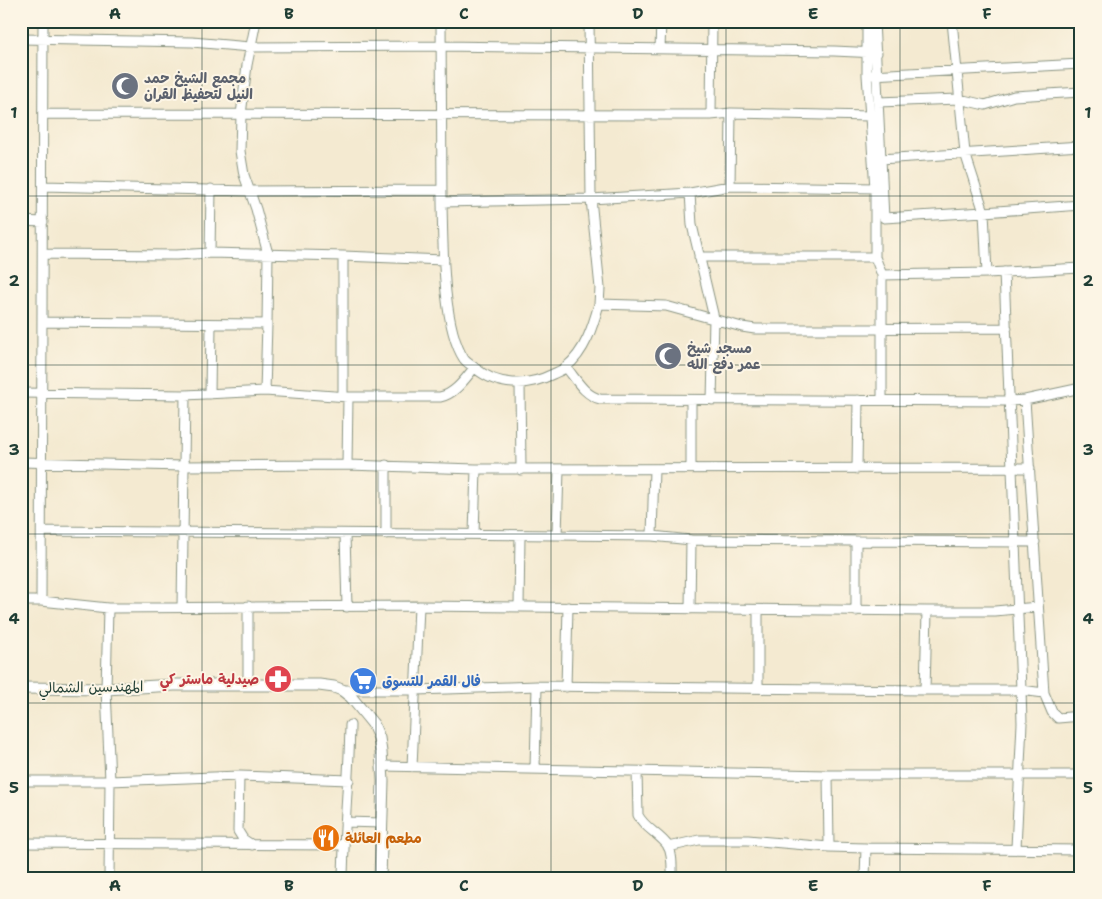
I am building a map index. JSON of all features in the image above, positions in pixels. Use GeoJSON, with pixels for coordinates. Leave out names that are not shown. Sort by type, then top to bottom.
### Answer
{"type":"FeatureCollection","features":[{"type":"Feature","properties":{"kind":"main road","name":"المهندسين الشمالي"},"geometry":{"type":"LineString","coordinates":[[21,688],[106,689],[174,685],[319,685],[342,690]]}},
{"type":"Feature","properties":{"kind":"main road"},"geometry":{"type":"LineString","coordinates":[[342,690],[360,707],[373,724],[379,738],[383,766],[380,878]]}},
{"type":"Feature","properties":{"kind":"street"},"geometry":{"type":"LineString","coordinates":[[42,602],[43,21]]}},
{"type":"Feature","properties":{"kind":"street"},"geometry":{"type":"LineString","coordinates":[[256,21],[250,47],[241,115],[241,164],[268,254],[265,391]]}},
{"type":"Feature","properties":{"kind":"street"},"geometry":{"type":"LineString","coordinates":[[441,21],[444,260],[446,290],[454,336],[465,360],[474,368],[485,376],[500,382],[520,384],[548,376],[566,367],[587,340],[594,324],[599,304],[600,288],[591,199],[589,21]]}},
{"type":"Feature","properties":{"kind":"street"},"geometry":{"type":"LineString","coordinates":[[660,49],[661,21]]}},
{"type":"Feature","properties":{"kind":"street"},"geometry":{"type":"LineString","coordinates":[[710,115],[712,21]]}},
{"type":"Feature","properties":{"kind":"street"},"geometry":{"type":"LineString","coordinates":[[867,21],[872,53]]}},
{"type":"Feature","properties":{"kind":"street"},"geometry":{"type":"LineString","coordinates":[[874,21],[870,116],[875,257],[882,275],[882,399]]}},
{"type":"Feature","properties":{"kind":"street"},"geometry":{"type":"LineString","coordinates":[[952,21],[965,153],[984,212],[987,273]]}},
{"type":"Feature","properties":{"kind":"street"},"geometry":{"type":"LineString","coordinates":[[21,40],[192,42],[250,47],[441,46],[872,53]]}},
{"type":"Feature","properties":{"kind":"street"},"geometry":{"type":"LineString","coordinates":[[871,75],[1081,64]]}},
{"type":"Feature","properties":{"kind":"street"},"geometry":{"type":"LineString","coordinates":[[871,75],[878,102],[885,218],[1081,205]]}},
{"type":"Feature","properties":{"kind":"street"},"geometry":{"type":"LineString","coordinates":[[878,102],[959,99],[985,105],[1014,96],[1081,92]]}},
{"type":"Feature","properties":{"kind":"street"},"geometry":{"type":"LineString","coordinates":[[43,114],[710,115],[731,113],[870,116]]}},
{"type":"Feature","properties":{"kind":"street"},"geometry":{"type":"LineString","coordinates":[[730,186],[731,113]]}},
{"type":"Feature","properties":{"kind":"street"},"geometry":{"type":"LineString","coordinates":[[880,159],[1081,146]]}},
{"type":"Feature","properties":{"kind":"street"},"geometry":{"type":"LineString","coordinates":[[43,186],[250,191],[442,190]]}},
{"type":"Feature","properties":{"kind":"street"},"geometry":{"type":"LineString","coordinates":[[442,202],[591,199],[690,193],[730,186],[874,188]]}},
{"type":"Feature","properties":{"kind":"street"},"geometry":{"type":"LineString","coordinates":[[210,253],[211,189]]}},
{"type":"Feature","properties":{"kind":"street"},"geometry":{"type":"LineString","coordinates":[[690,193],[692,225],[714,318],[712,400]]}},
{"type":"Feature","properties":{"kind":"street"},"geometry":{"type":"LineString","coordinates":[[21,221],[43,222]]}},
{"type":"Feature","properties":{"kind":"street"},"geometry":{"type":"LineString","coordinates":[[43,254],[176,255],[210,253],[444,260]]}},
{"type":"Feature","properties":{"kind":"street"},"geometry":{"type":"LineString","coordinates":[[343,256],[347,464]]}},
{"type":"Feature","properties":{"kind":"street"},"geometry":{"type":"LineString","coordinates":[[700,257],[875,257]]}},
{"type":"Feature","properties":{"kind":"street"},"geometry":{"type":"LineString","coordinates":[[882,275],[987,273],[1081,268]]}},
{"type":"Feature","properties":{"kind":"street"},"geometry":{"type":"LineString","coordinates":[[1004,272],[1022,723],[1016,848]]}},
{"type":"Feature","properties":{"kind":"street"},"geometry":{"type":"LineString","coordinates":[[599,304],[666,306],[755,329],[1007,328]]}},
{"type":"Feature","properties":{"kind":"street"},"geometry":{"type":"LineString","coordinates":[[42,322],[267,324]]}},
{"type":"Feature","properties":{"kind":"street"},"geometry":{"type":"LineString","coordinates":[[210,394],[211,324]]}},
{"type":"Feature","properties":{"kind":"street"},"geometry":{"type":"LineString","coordinates":[[566,367],[586,393],[593,398],[600,399],[1009,401],[1025,400],[1081,388]]}},
{"type":"Feature","properties":{"kind":"street"},"geometry":{"type":"LineString","coordinates":[[21,393],[185,395],[265,391],[345,396],[440,397],[447,396],[455,390],[474,368]]}},
{"type":"Feature","properties":{"kind":"street"},"geometry":{"type":"LineString","coordinates":[[520,384],[521,470]]}},
{"type":"Feature","properties":{"kind":"street"},"geometry":{"type":"LineString","coordinates":[[182,607],[185,395]]}},
{"type":"Feature","properties":{"kind":"street"},"geometry":{"type":"LineString","coordinates":[[691,400],[692,468]]}},
{"type":"Feature","properties":{"kind":"street"},"geometry":{"type":"LineString","coordinates":[[857,469],[858,400]]}},
{"type":"Feature","properties":{"kind":"street"},"geometry":{"type":"LineString","coordinates":[[1025,400],[1044,693],[1052,712],[1058,718],[1081,716]]}},
{"type":"Feature","properties":{"kind":"street"},"geometry":{"type":"LineString","coordinates":[[21,462],[183,466],[347,464],[476,470],[1030,468]]}},
{"type":"Feature","properties":{"kind":"street"},"geometry":{"type":"LineString","coordinates":[[386,465],[386,534]]}},
{"type":"Feature","properties":{"kind":"street"},"geometry":{"type":"LineString","coordinates":[[652,536],[654,468]]}},
{"type":"Feature","properties":{"kind":"street"},"geometry":{"type":"LineString","coordinates":[[474,534],[476,470]]}},
{"type":"Feature","properties":{"kind":"street"},"geometry":{"type":"LineString","coordinates":[[557,535],[559,470]]}},
{"type":"Feature","properties":{"kind":"street"},"geometry":{"type":"LineString","coordinates":[[42,531],[652,536],[691,540],[1035,542]]}},
{"type":"Feature","properties":{"kind":"street"},"geometry":{"type":"LineString","coordinates":[[345,534],[347,607]]}},
{"type":"Feature","properties":{"kind":"street"},"geometry":{"type":"LineString","coordinates":[[519,607],[520,535]]}},
{"type":"Feature","properties":{"kind":"street"},"geometry":{"type":"LineString","coordinates":[[690,608],[691,540]]}},
{"type":"Feature","properties":{"kind":"street"},"geometry":{"type":"LineString","coordinates":[[856,541],[856,611]]}},
{"type":"Feature","properties":{"kind":"street"},"geometry":{"type":"LineString","coordinates":[[21,601],[108,608],[419,606],[690,608],[758,611],[996,611],[1038,608]]}},
{"type":"Feature","properties":{"kind":"street"},"geometry":{"type":"LineString","coordinates":[[248,606],[248,685]]}},
{"type":"Feature","properties":{"kind":"street"},"geometry":{"type":"LineString","coordinates":[[412,767],[419,606]]}},
{"type":"Feature","properties":{"kind":"street"},"geometry":{"type":"LineString","coordinates":[[566,687],[568,607]]}},
{"type":"Feature","properties":{"kind":"street"},"geometry":{"type":"LineString","coordinates":[[108,608],[106,689],[110,782],[109,878]]}},
{"type":"Feature","properties":{"kind":"street"},"geometry":{"type":"LineString","coordinates":[[758,611],[758,688]]}},
{"type":"Feature","properties":{"kind":"street"},"geometry":{"type":"LineString","coordinates":[[925,690],[927,611]]}},
{"type":"Feature","properties":{"kind":"street"},"geometry":{"type":"LineString","coordinates":[[342,690],[416,690],[537,686],[1021,690],[1044,693]]}},
{"type":"Feature","properties":{"kind":"street"},"geometry":{"type":"LineString","coordinates":[[535,768],[537,686]]}},
{"type":"Feature","properties":{"kind":"street"},"geometry":{"type":"LineString","coordinates":[[343,878],[349,780],[350,725]]}},
{"type":"Feature","properties":{"kind":"street"},"geometry":{"type":"LineString","coordinates":[[383,766],[828,775],[1081,775]]}},
{"type":"Feature","properties":{"kind":"street"},"geometry":{"type":"LineString","coordinates":[[638,772],[638,815],[641,821],[668,848],[672,862],[672,878]]}},
{"type":"Feature","properties":{"kind":"street"},"geometry":{"type":"LineString","coordinates":[[828,775],[829,847]]}},
{"type":"Feature","properties":{"kind":"street"},"geometry":{"type":"LineString","coordinates":[[239,776],[238,831],[243,839],[252,845]]}},
{"type":"Feature","properties":{"kind":"street"},"geometry":{"type":"LineString","coordinates":[[21,781],[110,782],[239,776],[349,780]]}},
{"type":"Feature","properties":{"kind":"street"},"geometry":{"type":"LineString","coordinates":[[345,822],[382,823]]}},
{"type":"Feature","properties":{"kind":"street"},"geometry":{"type":"LineString","coordinates":[[668,848],[699,840],[748,840],[829,847],[1081,850]]}},
{"type":"Feature","properties":{"kind":"street"},"geometry":{"type":"LineString","coordinates":[[21,843],[344,846]]}},
{"type":"Feature","properties":{"kind":"street"},"geometry":{"type":"LineString","coordinates":[[865,878],[866,848]]}},
{"type":"Feature","properties":{"kind":"place","name":"مجمع الشيخ حمد النيل لتحفيظ القران"},"geometry":{"type":"Point","coordinates":[125,86]}},
{"type":"Feature","properties":{"kind":"place","name":"مسجد شيخ عمر دفع الله"},"geometry":{"type":"Point","coordinates":[668,356]}},
{"type":"Feature","properties":{"kind":"place","name":"صيدلية ماستر كي"},"geometry":{"type":"Point","coordinates":[278,679]}},
{"type":"Feature","properties":{"kind":"place","name":"فال القمر للتسوق"},"geometry":{"type":"Point","coordinates":[363,681]}},
{"type":"Feature","properties":{"kind":"place","name":"مطعم العائلة"},"geometry":{"type":"Point","coordinates":[326,838]}}]}
